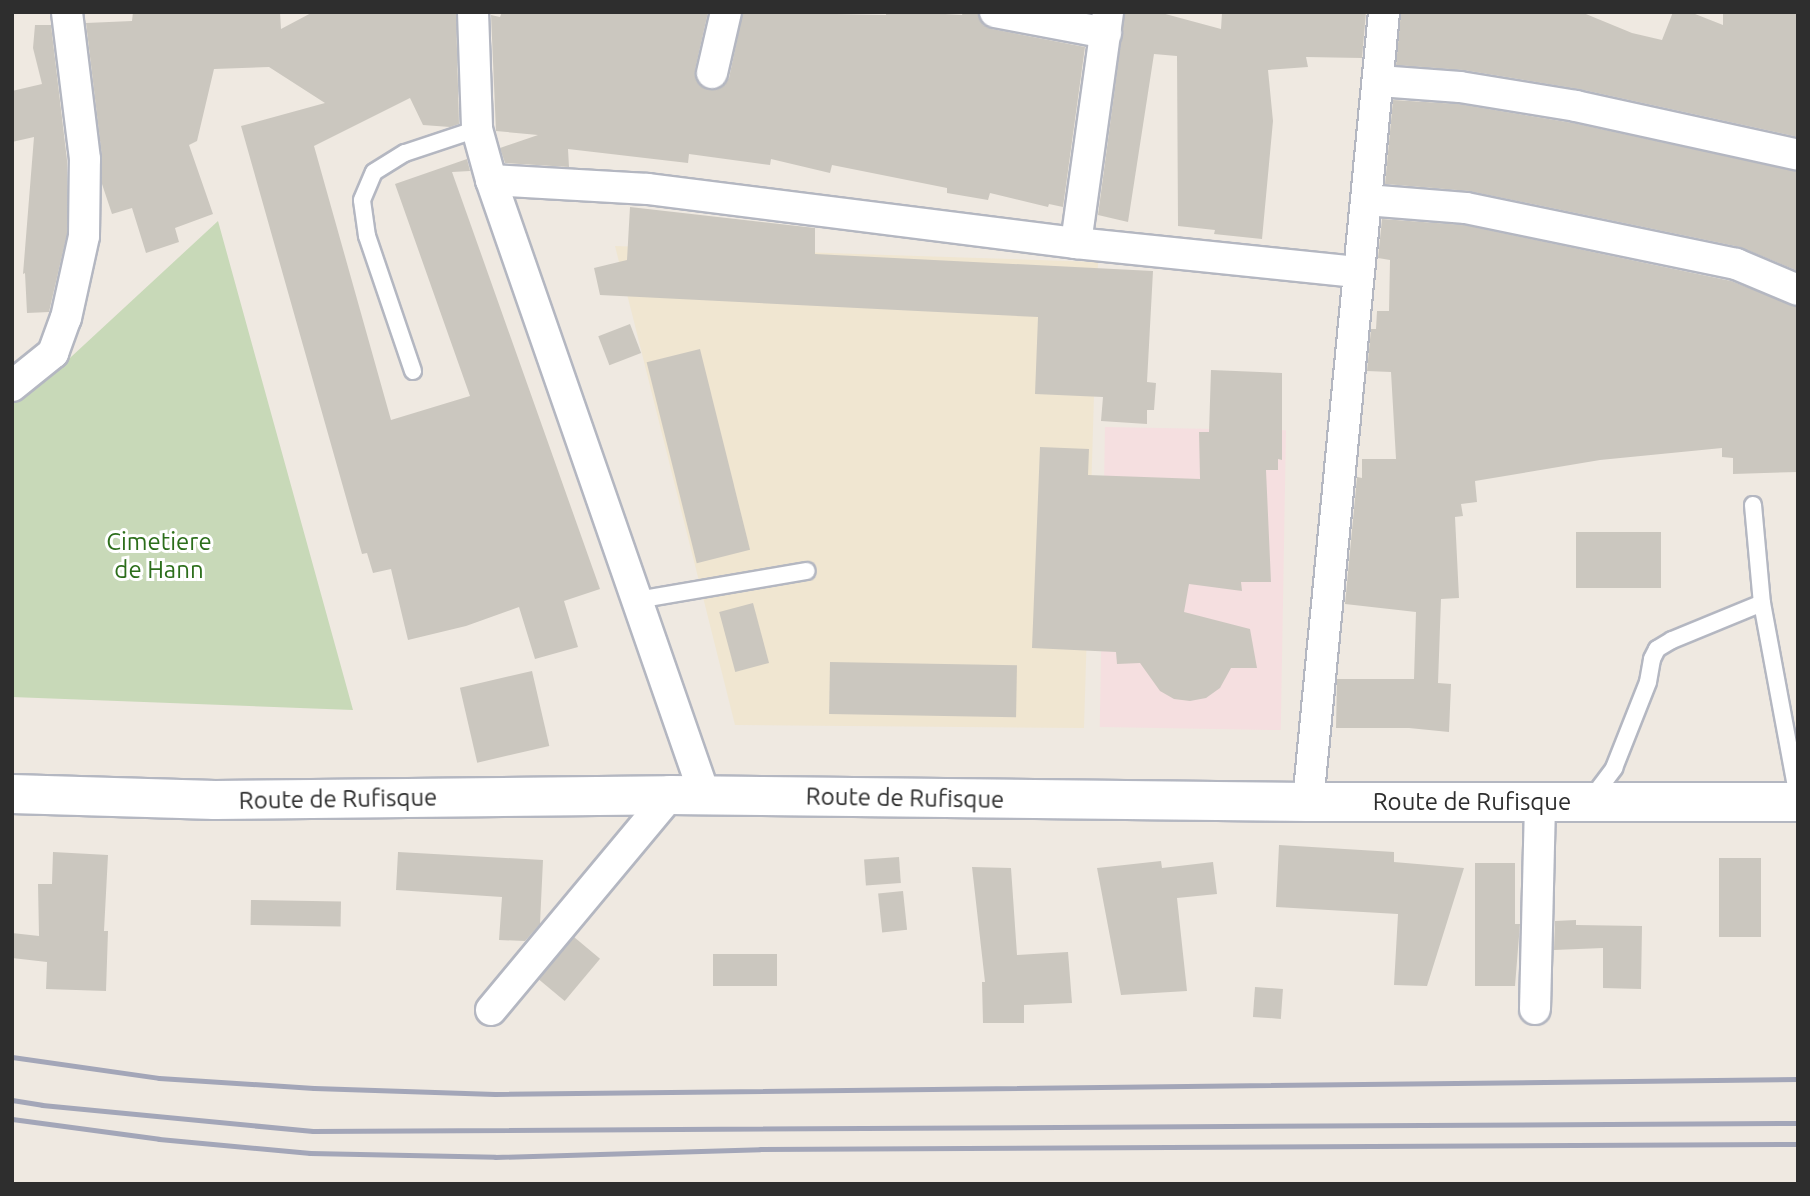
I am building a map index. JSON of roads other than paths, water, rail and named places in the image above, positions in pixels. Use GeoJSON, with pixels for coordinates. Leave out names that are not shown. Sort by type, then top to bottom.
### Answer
{"type":"FeatureCollection","features":[{"type":"Feature","properties":{"kind":"main road","name":"Route de Rufisque"},"geometry":{"type":"LineString","coordinates":[[12,794],[215,800],[687,796],[1540,803],[1798,800]]}},
{"type":"Feature","properties":{"kind":"street"},"geometry":{"type":"LineString","coordinates":[[13,382],[53,353],[65,318],[84,236],[85,159],[68,12]]}},
{"type":"Feature","properties":{"kind":"street"},"geometry":{"type":"LineString","coordinates":[[473,12],[477,129],[491,180],[637,600],[687,796],[491,1010]]}},
{"type":"Feature","properties":{"kind":"street"},"geometry":{"type":"LineString","coordinates":[[712,73],[726,12]]}},
{"type":"Feature","properties":{"kind":"street"},"geometry":{"type":"LineString","coordinates":[[995,12],[1107,23],[1076,243]]}},
{"type":"Feature","properties":{"kind":"street"},"geometry":{"type":"LineString","coordinates":[[1308,802],[1384,12]]}},
{"type":"Feature","properties":{"kind":"street"},"geometry":{"type":"LineString","coordinates":[[1379,81],[1460,87],[1576,106],[1798,155]]}},
{"type":"Feature","properties":{"kind":"street"},"geometry":{"type":"LineString","coordinates":[[491,180],[648,189],[1076,243],[1359,272]]}},
{"type":"Feature","properties":{"kind":"street"},"geometry":{"type":"LineString","coordinates":[[1366,200],[1466,208],[1736,264],[1798,290]]}},
{"type":"Feature","properties":{"kind":"street"},"geometry":{"type":"LineString","coordinates":[[1535,1009],[1540,803]]}},
{"type":"Feature","properties":{"kind":"lane"},"geometry":{"type":"LineString","coordinates":[[413,371],[367,236],[362,200],[374,172],[405,153],[477,129]]}},
{"type":"Feature","properties":{"kind":"lane"},"geometry":{"type":"LineString","coordinates":[[1753,505],[1762,603],[1798,800]]}},
{"type":"Feature","properties":{"kind":"lane"},"geometry":{"type":"LineString","coordinates":[[637,600],[807,570]]}},
{"type":"Feature","properties":{"kind":"lane"},"geometry":{"type":"LineString","coordinates":[[1588,803],[1614,768],[1648,682],[1657,649],[1762,603]]}},
{"type":"Feature","properties":{"kind":"railway"},"geometry":{"type":"LineString","coordinates":[[12,1057],[159,1078],[314,1088],[495,1094],[1798,1079]]}},
{"type":"Feature","properties":{"kind":"railway"},"geometry":{"type":"LineString","coordinates":[[12,1100],[313,1131],[1798,1123]]}},
{"type":"Feature","properties":{"kind":"railway"},"geometry":{"type":"LineString","coordinates":[[12,1119],[159,1139],[310,1153],[495,1157],[760,1149],[1798,1144]]}},
{"type":"Feature","properties":{"kind":"park label","name":"Cimetiere de Hann"},"geometry":{"type":"Point","coordinates":[159,556]}}]}
